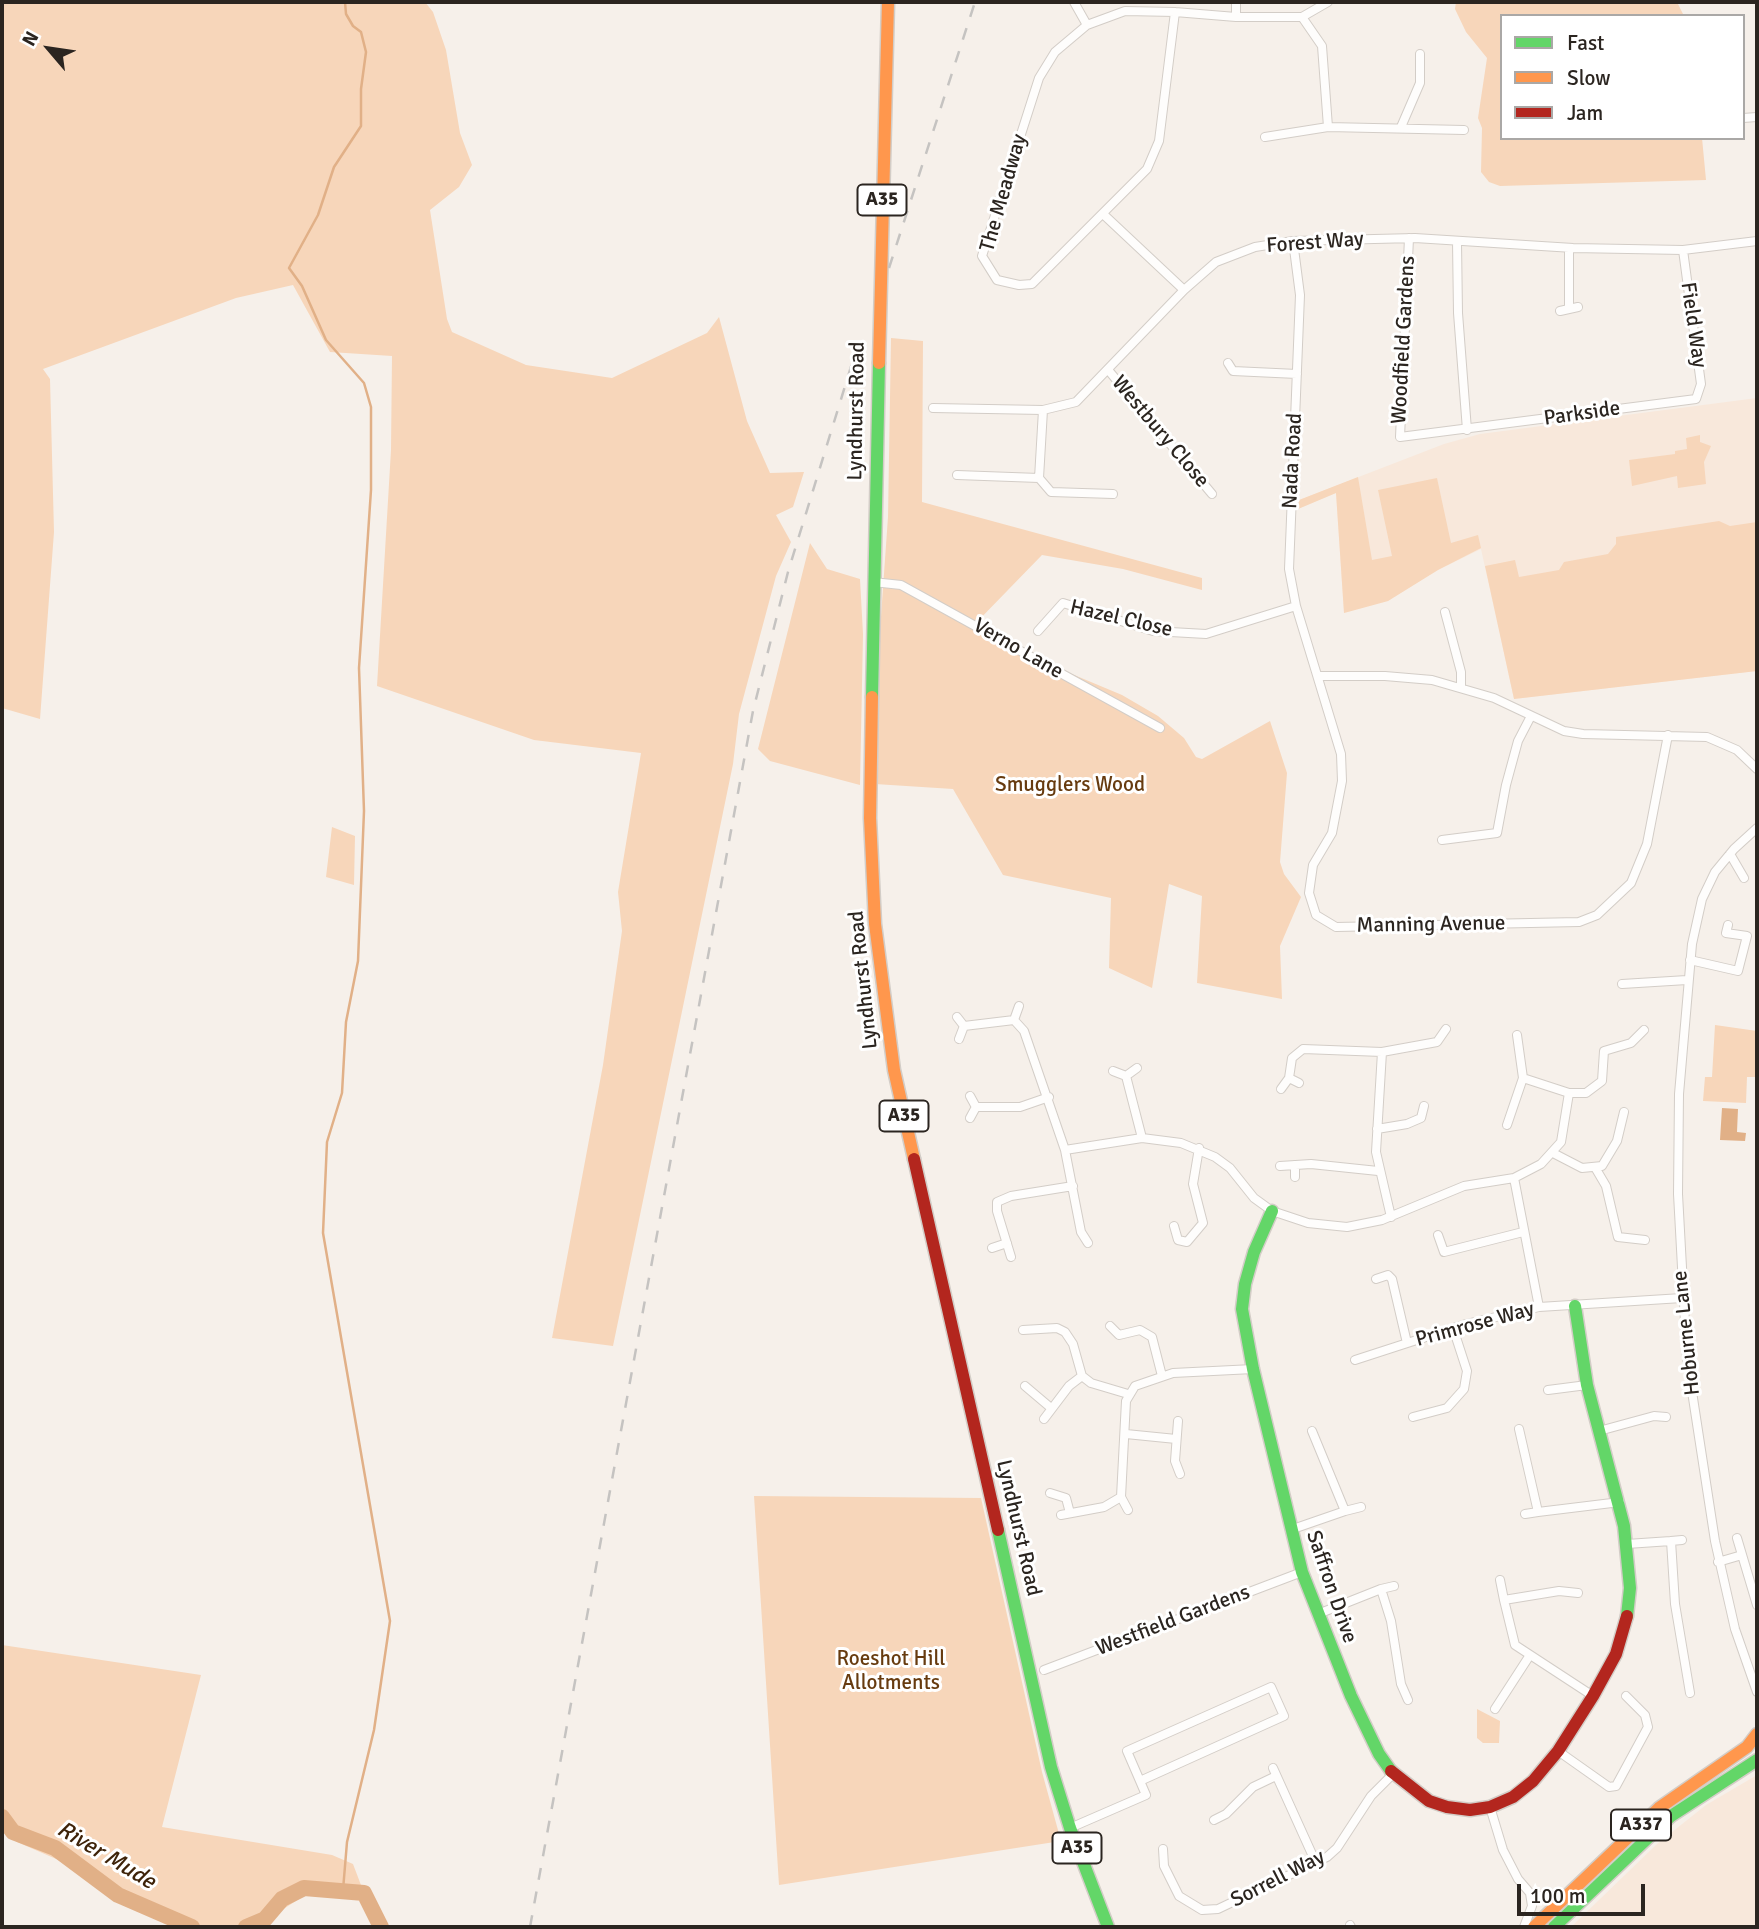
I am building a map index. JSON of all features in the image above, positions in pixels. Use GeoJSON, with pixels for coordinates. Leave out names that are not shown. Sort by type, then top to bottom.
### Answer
{"type":"FeatureCollection","features":[{"type":"Feature","properties":{"kind":"main road","name":"Lyndhurst Road"},"geometry":{"type":"LineString","coordinates":[[888,2],[873,582],[871,829],[875,924],[889,1041],[1051,1767],[1070,1828],[1108,1927]]}},
{"type":"Feature","properties":{"kind":"main road","name":"Saffron Drive"},"geometry":{"type":"LineString","coordinates":[[1272,1211],[1254,1252],[1242,1301],[1253,1369],[1290,1530],[1318,1614],[1351,1696],[1379,1754],[1393,1774],[1413,1792],[1438,1804],[1470,1810],[1490,1807],[1522,1791],[1558,1751],[1594,1696],[1616,1654],[1626,1624],[1630,1588],[1627,1545],[1620,1502],[1587,1385],[1575,1306]]}},
{"type":"Feature","properties":{"kind":"main road","name":"A337"},"geometry":{"type":"LineString","coordinates":[[1534,1927],[1659,1808],[1747,1747],[1757,1734]]}},
{"type":"Feature","properties":{"kind":"main road","name":"A337"},"geometry":{"type":"LineString","coordinates":[[1554,1927],[1671,1816],[1757,1760]]}},
{"type":"Feature","properties":{"kind":"street"},"geometry":{"type":"LineString","coordinates":[[1074,2],[1087,25]]}},
{"type":"Feature","properties":{"kind":"street"},"geometry":{"type":"LineString","coordinates":[[1236,2],[1236,17]]}},
{"type":"Feature","properties":{"kind":"street"},"geometry":{"type":"LineString","coordinates":[[1175,12],[1236,17],[1302,17],[1328,2]]}},
{"type":"Feature","properties":{"kind":"street","name":"The Meadway"},"geometry":{"type":"LineString","coordinates":[[1125,11],[1175,12],[1159,141],[1147,169],[1032,284],[1019,285],[997,280],[982,256],[1039,78],[1055,52],[1087,25],[1125,11]]}},
{"type":"Feature","properties":{"kind":"street"},"geometry":{"type":"LineString","coordinates":[[1302,17],[1322,46],[1328,127]]}},
{"type":"Feature","properties":{"kind":"street"},"geometry":{"type":"LineString","coordinates":[[1401,127],[1420,83],[1420,54]]}},
{"type":"Feature","properties":{"kind":"street"},"geometry":{"type":"LineString","coordinates":[[1265,136],[1328,127],[1401,127],[1452,132],[1464,130]]}},
{"type":"Feature","properties":{"kind":"street"},"geometry":{"type":"LineString","coordinates":[[1103,214],[1184,290]]}},
{"type":"Feature","properties":{"kind":"street","name":"Forest Way"},"geometry":{"type":"LineString","coordinates":[[933,408],[1043,410],[1076,401],[1184,290],[1216,262],[1255,247],[1293,241],[1409,238],[1569,248],[1683,250],[1757,242]]}},
{"type":"Feature","properties":{"kind":"street","name":"Woodfield Gardens"},"geometry":{"type":"LineString","coordinates":[[1409,238],[1400,437],[1467,430]]}},
{"type":"Feature","properties":{"kind":"street","name":"Nada Road"},"geometry":{"type":"LineString","coordinates":[[1293,241],[1300,295],[1289,569],[1296,606],[1319,676]]}},
{"type":"Feature","properties":{"kind":"street"},"geometry":{"type":"LineString","coordinates":[[1457,242],[1458,313],[1467,430]]}},
{"type":"Feature","properties":{"kind":"street"},"geometry":{"type":"LineString","coordinates":[[1560,311],[1574,308],[1569,248]]}},
{"type":"Feature","properties":{"kind":"street","name":"Field Way"},"geometry":{"type":"LineString","coordinates":[[1683,250],[1701,384],[1696,399]]}},
{"type":"Feature","properties":{"kind":"street"},"geometry":{"type":"LineString","coordinates":[[1228,363],[1232,374],[1297,374]]}},
{"type":"Feature","properties":{"kind":"street","name":"Westbury Close"},"geometry":{"type":"LineString","coordinates":[[1109,370],[1212,494]]}},
{"type":"Feature","properties":{"kind":"street","name":"Parkside"},"geometry":{"type":"LineString","coordinates":[[1467,430],[1696,399]]}},
{"type":"Feature","properties":{"kind":"street"},"geometry":{"type":"LineString","coordinates":[[1043,410],[1039,478],[1051,492],[1113,494]]}},
{"type":"Feature","properties":{"kind":"street"},"geometry":{"type":"LineString","coordinates":[[957,475],[1039,478]]}},
{"type":"Feature","properties":{"kind":"street","name":"Verno Lane"},"geometry":{"type":"LineString","coordinates":[[873,582],[901,585],[1160,728]]}},
{"type":"Feature","properties":{"kind":"street","name":"Hazel Close"},"geometry":{"type":"LineString","coordinates":[[1038,631],[1063,603],[1153,631],[1206,634],[1296,606]]}},
{"type":"Feature","properties":{"kind":"street"},"geometry":{"type":"LineString","coordinates":[[1445,612],[1461,672],[1461,687]]}},
{"type":"Feature","properties":{"kind":"street"},"geometry":{"type":"LineString","coordinates":[[1319,676],[1408,677],[1461,687],[1564,731],[1583,734],[1707,737],[1724,743],[1756,765]]}},
{"type":"Feature","properties":{"kind":"street","name":"Manning Avenue"},"geometry":{"type":"LineString","coordinates":[[1319,676],[1341,754],[1342,782],[1332,833],[1313,865],[1309,893],[1316,915],[1336,927],[1579,922],[1597,915],[1631,883],[1647,844],[1668,735]]}},
{"type":"Feature","properties":{"kind":"street"},"geometry":{"type":"LineString","coordinates":[[1442,839],[1497,833],[1518,741],[1531,716]]}},
{"type":"Feature","properties":{"kind":"street","name":"Hoburne Lane"},"geometry":{"type":"LineString","coordinates":[[1757,828],[1715,872],[1702,899],[1687,980],[1679,1094],[1682,1298],[1687,1359],[1718,1562],[1735,1629],[1757,1692]]}},
{"type":"Feature","properties":{"kind":"street"},"geometry":{"type":"LineString","coordinates":[[1730,854],[1744,878]]}},
{"type":"Feature","properties":{"kind":"street"},"geometry":{"type":"LineString","coordinates":[[1690,960],[1738,971],[1747,936],[1726,933],[1728,925]]}},
{"type":"Feature","properties":{"kind":"street"},"geometry":{"type":"LineString","coordinates":[[1622,984],[1687,980]]}},
{"type":"Feature","properties":{"kind":"street"},"geometry":{"type":"LineString","coordinates":[[1014,1020],[1019,1006]]}},
{"type":"Feature","properties":{"kind":"street"},"geometry":{"type":"LineString","coordinates":[[957,1017],[964,1026]]}},
{"type":"Feature","properties":{"kind":"street"},"geometry":{"type":"LineString","coordinates":[[964,1026],[1014,1020]]}},
{"type":"Feature","properties":{"kind":"street"},"geometry":{"type":"LineString","coordinates":[[1014,1020],[1024,1031],[1049,1097],[1065,1150],[1082,1232],[1088,1243]]}},
{"type":"Feature","properties":{"kind":"street"},"geometry":{"type":"LineString","coordinates":[[959,1040],[964,1026]]}},
{"type":"Feature","properties":{"kind":"street"},"geometry":{"type":"LineString","coordinates":[[1280,1088],[1289,1078],[1290,1063],[1303,1049],[1382,1052],[1437,1042],[1446,1029]]}},
{"type":"Feature","properties":{"kind":"street"},"geometry":{"type":"LineString","coordinates":[[1522,1078],[1569,1093],[1586,1093],[1599,1086],[1603,1075],[1604,1051],[1631,1043],[1644,1030]]}},
{"type":"Feature","properties":{"kind":"street"},"geometry":{"type":"LineString","coordinates":[[1507,1125],[1522,1078],[1517,1035]]}},
{"type":"Feature","properties":{"kind":"street"},"geometry":{"type":"LineString","coordinates":[[1382,1052],[1377,1129],[1378,1171],[1391,1217]]}},
{"type":"Feature","properties":{"kind":"street"},"geometry":{"type":"LineString","coordinates":[[1126,1076],[1138,1068]]}},
{"type":"Feature","properties":{"kind":"street"},"geometry":{"type":"LineString","coordinates":[[1113,1071],[1126,1076]]}},
{"type":"Feature","properties":{"kind":"street"},"geometry":{"type":"LineString","coordinates":[[1126,1076],[1142,1138]]}},
{"type":"Feature","properties":{"kind":"street"},"geometry":{"type":"LineString","coordinates":[[1289,1078],[1299,1083]]}},
{"type":"Feature","properties":{"kind":"street"},"geometry":{"type":"LineString","coordinates":[[1065,1150],[1142,1138],[1199,1148],[1223,1163],[1254,1198],[1272,1211],[1308,1223],[1347,1227],[1391,1217],[1464,1186],[1514,1178],[1548,1160],[1564,1131],[1569,1093]]}},
{"type":"Feature","properties":{"kind":"street"},"geometry":{"type":"LineString","coordinates":[[970,1096],[976,1107]]}},
{"type":"Feature","properties":{"kind":"street"},"geometry":{"type":"LineString","coordinates":[[976,1107],[1020,1107],[1049,1097]]}},
{"type":"Feature","properties":{"kind":"street"},"geometry":{"type":"LineString","coordinates":[[1377,1129],[1425,1120],[1424,1106]]}},
{"type":"Feature","properties":{"kind":"street"},"geometry":{"type":"LineString","coordinates":[[970,1118],[976,1107]]}},
{"type":"Feature","properties":{"kind":"street"},"geometry":{"type":"LineString","coordinates":[[1553,1153],[1578,1167],[1596,1169],[1606,1162],[1621,1142],[1624,1112]]}},
{"type":"Feature","properties":{"kind":"street"},"geometry":{"type":"LineString","coordinates":[[1174,1226],[1178,1240],[1187,1242],[1203,1223],[1193,1184],[1199,1148]]}},
{"type":"Feature","properties":{"kind":"street"},"geometry":{"type":"LineString","coordinates":[[1280,1166],[1311,1164],[1370,1173],[1378,1171]]}},
{"type":"Feature","properties":{"kind":"street"},"geometry":{"type":"LineString","coordinates":[[1294,1165],[1295,1177]]}},
{"type":"Feature","properties":{"kind":"street"},"geometry":{"type":"LineString","coordinates":[[1596,1169],[1606,1186],[1618,1237],[1645,1240]]}},
{"type":"Feature","properties":{"kind":"street"},"geometry":{"type":"LineString","coordinates":[[1514,1178],[1539,1307]]}},
{"type":"Feature","properties":{"kind":"street"},"geometry":{"type":"LineString","coordinates":[[1011,1257],[996,1211],[997,1202],[1002,1198],[1073,1185]]}},
{"type":"Feature","properties":{"kind":"street"},"geometry":{"type":"LineString","coordinates":[[1438,1235],[1444,1252],[1523,1232]]}},
{"type":"Feature","properties":{"kind":"street"},"geometry":{"type":"LineString","coordinates":[[992,1248],[1007,1243]]}},
{"type":"Feature","properties":{"kind":"street"},"geometry":{"type":"LineString","coordinates":[[1376,1279],[1388,1275],[1392,1279],[1407,1343]]}},
{"type":"Feature","properties":{"kind":"street","name":"Primrose Way"},"geometry":{"type":"LineString","coordinates":[[1355,1360],[1452,1328],[1539,1307],[1682,1298]]}},
{"type":"Feature","properties":{"kind":"street"},"geometry":{"type":"LineString","coordinates":[[1110,1326],[1119,1335]]}},
{"type":"Feature","properties":{"kind":"street"},"geometry":{"type":"LineString","coordinates":[[1023,1330],[1057,1328],[1065,1332],[1073,1343],[1082,1376],[1091,1382],[1128,1394]]}},
{"type":"Feature","properties":{"kind":"street"},"geometry":{"type":"LineString","coordinates":[[1413,1417],[1447,1408],[1464,1389],[1467,1371],[1452,1328]]}},
{"type":"Feature","properties":{"kind":"street"},"geometry":{"type":"LineString","coordinates":[[1119,1335],[1140,1330],[1152,1337],[1162,1376]]}},
{"type":"Feature","properties":{"kind":"street"},"geometry":{"type":"LineString","coordinates":[[1117,1346],[1119,1335]]}},
{"type":"Feature","properties":{"kind":"street"},"geometry":{"type":"LineString","coordinates":[[1128,1510],[1121,1497],[1128,1394],[1135,1386],[1162,1376],[1253,1369]]}},
{"type":"Feature","properties":{"kind":"street"},"geometry":{"type":"LineString","coordinates":[[1044,1419],[1082,1376]]}},
{"type":"Feature","properties":{"kind":"street"},"geometry":{"type":"LineString","coordinates":[[1548,1390],[1587,1385]]}},
{"type":"Feature","properties":{"kind":"street"},"geometry":{"type":"LineString","coordinates":[[1025,1386],[1051,1408]]}},
{"type":"Feature","properties":{"kind":"street"},"geometry":{"type":"LineString","coordinates":[[1600,1431],[1654,1416],[1666,1417]]}},
{"type":"Feature","properties":{"kind":"street"},"geometry":{"type":"LineString","coordinates":[[1178,1421],[1175,1461],[1180,1474]]}},
{"type":"Feature","properties":{"kind":"street"},"geometry":{"type":"LineString","coordinates":[[1519,1429],[1538,1512]]}},
{"type":"Feature","properties":{"kind":"street"},"geometry":{"type":"LineString","coordinates":[[1312,1431],[1345,1511]]}},
{"type":"Feature","properties":{"kind":"street"},"geometry":{"type":"LineString","coordinates":[[1126,1434],[1177,1439]]}},
{"type":"Feature","properties":{"kind":"street"},"geometry":{"type":"LineString","coordinates":[[1050,1493],[1066,1498],[1065,1514],[1104,1507],[1121,1497]]}},
{"type":"Feature","properties":{"kind":"street"},"geometry":{"type":"LineString","coordinates":[[1525,1514],[1620,1502]]}},
{"type":"Feature","properties":{"kind":"street"},"geometry":{"type":"LineString","coordinates":[[1290,1530],[1361,1507]]}},
{"type":"Feature","properties":{"kind":"street"},"geometry":{"type":"LineString","coordinates":[[1737,1538],[1757,1605]]}},
{"type":"Feature","properties":{"kind":"street"},"geometry":{"type":"LineString","coordinates":[[1627,1545],[1682,1540]]}},
{"type":"Feature","properties":{"kind":"street"},"geometry":{"type":"LineString","coordinates":[[1671,1541],[1675,1604],[1690,1693]]}},
{"type":"Feature","properties":{"kind":"street"},"geometry":{"type":"LineString","coordinates":[[1718,1562],[1742,1555]]}},
{"type":"Feature","properties":{"kind":"street","name":"Westfield Gardens"},"geometry":{"type":"LineString","coordinates":[[1044,1670],[1302,1572]]}},
{"type":"Feature","properties":{"kind":"street"},"geometry":{"type":"LineString","coordinates":[[1500,1580],[1513,1642],[1594,1696]]}},
{"type":"Feature","properties":{"kind":"street"},"geometry":{"type":"LineString","coordinates":[[1318,1614],[1394,1586]]}},
{"type":"Feature","properties":{"kind":"street"},"geometry":{"type":"LineString","coordinates":[[1381,1589],[1391,1621],[1401,1684],[1408,1700]]}},
{"type":"Feature","properties":{"kind":"street"},"geometry":{"type":"LineString","coordinates":[[1504,1600],[1559,1591],[1577,1593]]}},
{"type":"Feature","properties":{"kind":"street"},"geometry":{"type":"LineString","coordinates":[[1495,1709],[1530,1655]]}},
{"type":"Feature","properties":{"kind":"street"},"geometry":{"type":"LineString","coordinates":[[1070,1828],[1146,1795],[1140,1782],[1127,1751],[1271,1688],[1284,1716],[1140,1782]]}},
{"type":"Feature","properties":{"kind":"street"},"geometry":{"type":"LineString","coordinates":[[1558,1751],[1609,1787],[1616,1786],[1647,1727],[1645,1715],[1626,1696]]}},
{"type":"Feature","properties":{"kind":"street"},"geometry":{"type":"LineString","coordinates":[[1214,1820],[1226,1814],[1253,1787],[1275,1772],[1316,1863]]}},
{"type":"Feature","properties":{"kind":"street","name":"Sorrell Way"},"geometry":{"type":"LineString","coordinates":[[1163,1849],[1164,1866],[1179,1896],[1193,1906],[1208,1910],[1227,1905],[1316,1863],[1337,1848],[1371,1796],[1393,1774]]}},
{"type":"Feature","properties":{"kind":"street"},"geometry":{"type":"LineString","coordinates":[[1490,1807],[1503,1850],[1518,1879],[1530,1893],[1532,1906],[1524,1927]]}},
{"type":"Feature","properties":{"kind":"street"},"geometry":{"type":"LineString","coordinates":[[1530,1893],[1543,1897],[1566,1894]]}},
{"type":"Feature","properties":{"kind":"shaded area"},"geometry":{"type":"Polygon","coordinates":[[[1757,398],[1757,671],[1514,699],[1481,549],[1438,570],[1388,601],[1344,613],[1336,493],[1298,509],[1299,500],[1444,444],[1480,434],[1757,398]]]}},
{"type":"Feature","properties":{"kind":"shaded area"},"geometry":{"type":"Polygon","coordinates":[[[1722,1108],[1738,1109],[1737,1132],[1746,1133],[1745,1141],[1720,1140],[1722,1108]]]}},
{"type":"Feature","properties":{"kind":"shaded area"},"geometry":{"type":"Polygon","coordinates":[[[1757,1775],[1757,1927],[1571,1927],[1657,1844],[1706,1805],[1757,1775]]]}},
{"type":"Feature","properties":{"kind":"green space"},"geometry":{"type":"Polygon","coordinates":[[[2,2],[425,2],[433,12],[446,50],[460,133],[472,165],[459,187],[430,210],[447,319],[452,332],[526,365],[612,378],[707,333],[719,317],[747,421],[770,473],[804,472],[793,507],[776,515],[791,542],[776,576],[739,714],[733,764],[613,1346],[552,1338],[603,1065],[622,931],[618,892],[641,753],[534,740],[377,686],[391,450],[392,356],[330,352],[293,285],[236,298],[43,369],[50,379],[54,532],[40,719],[2,708],[2,2]]]}},
{"type":"Feature","properties":{"kind":"green space"},"geometry":{"type":"Polygon","coordinates":[[[1456,2],[1677,2],[1683,14],[1500,14],[1500,140],[1702,140],[1706,180],[1500,186],[1489,182],[1481,172],[1482,128],[1478,118],[1487,58],[1466,32],[1455,9],[1456,2]]]}},
{"type":"Feature","properties":{"kind":"green space","name":"Smugglers Wood"},"geometry":{"type":"Polygon","coordinates":[[[891,338],[923,341],[922,502],[1202,578],[1202,590],[1123,569],[1042,555],[973,626],[993,641],[1122,695],[1158,716],[1184,738],[1196,757],[1202,759],[1270,721],[1287,773],[1280,862],[1284,874],[1301,897],[1280,946],[1282,999],[1197,983],[1202,896],[1169,884],[1152,988],[1109,968],[1111,898],[1003,875],[953,789],[875,784],[877,673],[888,517],[891,338]]]}},
{"type":"Feature","properties":{"kind":"green space"},"geometry":{"type":"Polygon","coordinates":[[[1700,435],[1700,442],[1711,446],[1704,462],[1706,484],[1678,488],[1677,476],[1632,486],[1629,460],[1675,454],[1675,451],[1687,449],[1686,438],[1700,435]]]}},
{"type":"Feature","properties":{"kind":"green space"},"geometry":{"type":"Polygon","coordinates":[[[1358,477],[1372,560],[1392,556],[1378,490],[1437,478],[1451,543],[1478,535],[1481,548],[1438,570],[1388,601],[1344,613],[1336,493],[1298,509],[1299,500],[1358,477]]]}},
{"type":"Feature","properties":{"kind":"green space"},"geometry":{"type":"Polygon","coordinates":[[[1719,521],[1730,526],[1757,522],[1757,671],[1514,699],[1485,566],[1515,560],[1519,577],[1559,570],[1564,562],[1608,554],[1616,544],[1616,537],[1719,521]]]}},
{"type":"Feature","properties":{"kind":"green space"},"geometry":{"type":"Polygon","coordinates":[[[810,543],[827,569],[860,579],[863,634],[860,785],[770,761],[758,749],[810,543]]]}},
{"type":"Feature","properties":{"kind":"green space"},"geometry":{"type":"Polygon","coordinates":[[[332,827],[355,836],[354,885],[326,877],[332,827]]]}},
{"type":"Feature","properties":{"kind":"green space"},"geometry":{"type":"Polygon","coordinates":[[[1715,1025],[1757,1031],[1757,1077],[1747,1077],[1746,1103],[1703,1101],[1705,1077],[1712,1077],[1715,1025]]]}},
{"type":"Feature","properties":{"kind":"green space","name":"Roeshot Hill Allotments"},"geometry":{"type":"Polygon","coordinates":[[[754,1496],[981,1498],[1042,1772],[1061,1841],[779,1885],[754,1496]]]}},
{"type":"Feature","properties":{"kind":"green space"},"geometry":{"type":"Polygon","coordinates":[[[2,1645],[201,1675],[162,1827],[332,1855],[353,1864],[364,1893],[346,1897],[307,1894],[255,1927],[173,1927],[111,1898],[70,1865],[17,1842],[2,1828],[2,1645]]]}},
{"type":"Feature","properties":{"kind":"green space"},"geometry":{"type":"Polygon","coordinates":[[[1477,1709],[1500,1721],[1499,1743],[1483,1743],[1477,1738],[1477,1709]]]}},
{"type":"Feature","properties":{"kind":"waterway"},"geometry":{"type":"LineString","coordinates":[[343,1890],[347,1842],[374,1730],[390,1621],[323,1233],[327,1142],[342,1093],[346,1022],[358,961],[364,811],[359,668],[371,490],[371,407],[364,383],[326,340],[302,286],[289,268],[318,215],[334,167],[361,126],[361,89],[366,52],[361,32],[353,26],[346,14],[345,2]]}},
{"type":"Feature","properties":{"kind":"waterway","name":"River Mude"},"geometry":{"type":"LineString","coordinates":[[2,1817],[13,1832],[55,1848],[118,1895],[192,1927]]}},
{"type":"Feature","properties":{"kind":"waterway","name":"River Mude"},"geometry":{"type":"LineString","coordinates":[[246,1927],[265,1919],[282,1899],[304,1888],[364,1893],[381,1927]]}},
{"type":"Feature","properties":{"kind":"railway"},"geometry":{"type":"LineString","coordinates":[[889,268],[975,2]]}},
{"type":"Feature","properties":{"kind":"railway"},"geometry":{"type":"LineString","coordinates":[[530,1927],[753,711],[788,572],[861,334]]}},
{"type":"Feature","properties":{"kind":"traffic: fast"},"geometry":{"type":"LineString","coordinates":[[872,697],[879,363]]}},
{"type":"Feature","properties":{"kind":"traffic: fast"},"geometry":{"type":"LineString","coordinates":[[1272,1211],[1254,1252],[1245,1284],[1242,1309],[1253,1369],[1302,1572],[1351,1696],[1379,1754],[1391,1771]]}},
{"type":"Feature","properties":{"kind":"traffic: fast"},"geometry":{"type":"LineString","coordinates":[[1575,1306],[1587,1385],[1624,1526],[1630,1588],[1627,1616]]}},
{"type":"Feature","properties":{"kind":"traffic: fast"},"geometry":{"type":"LineString","coordinates":[[998,1530],[1051,1767],[1070,1828],[1108,1927]]}},
{"type":"Feature","properties":{"kind":"traffic: fast"},"geometry":{"type":"LineString","coordinates":[[1554,1927],[1671,1816],[1757,1760]]}},
{"type":"Feature","properties":{"kind":"traffic: slow"},"geometry":{"type":"LineString","coordinates":[[879,363],[888,2]]}},
{"type":"Feature","properties":{"kind":"traffic: slow"},"geometry":{"type":"LineString","coordinates":[[872,697],[870,818],[875,924],[894,1070],[914,1159]]}},
{"type":"Feature","properties":{"kind":"traffic: slow"},"geometry":{"type":"LineString","coordinates":[[1534,1927],[1659,1808],[1747,1747],[1757,1734]]}},
{"type":"Feature","properties":{"kind":"traffic: jam"},"geometry":{"type":"LineString","coordinates":[[914,1159],[998,1530]]}},
{"type":"Feature","properties":{"kind":"traffic: jam"},"geometry":{"type":"LineString","coordinates":[[1391,1771],[1429,1801],[1447,1807],[1470,1810],[1490,1807],[1513,1797],[1533,1781],[1558,1751],[1593,1696],[1616,1654],[1627,1616]]}}]}
